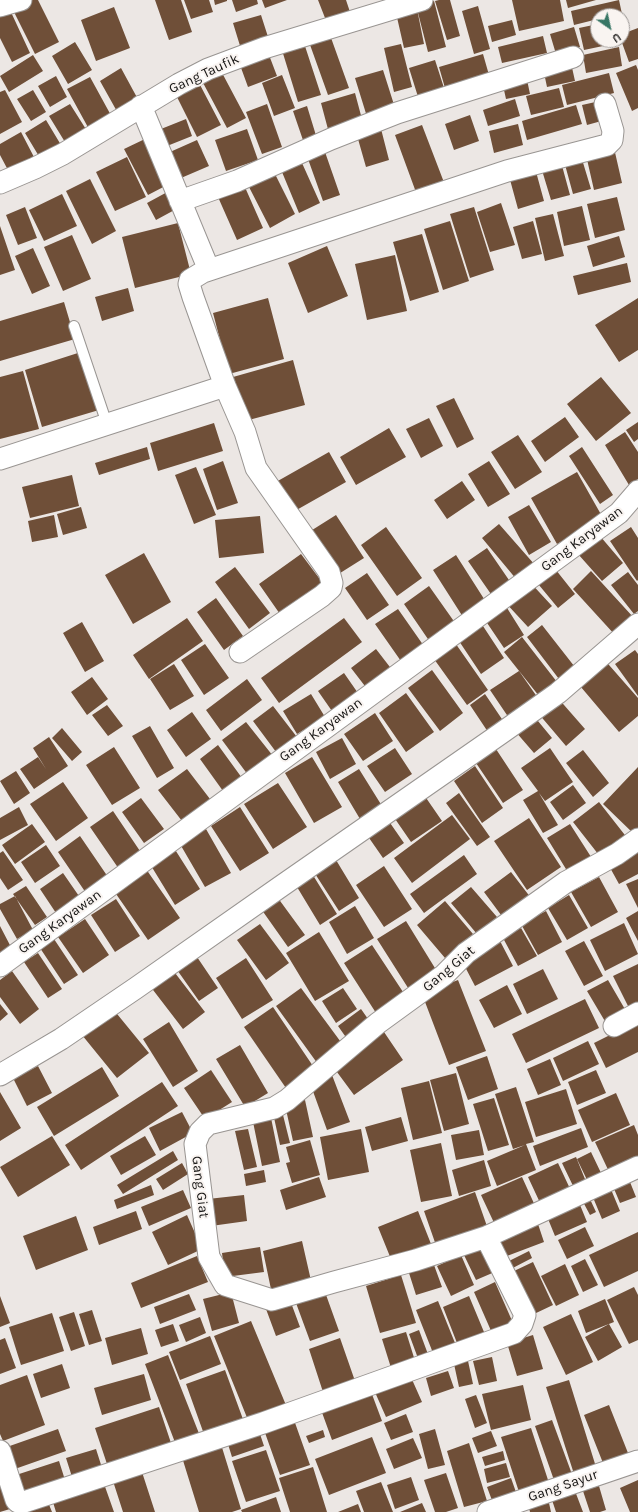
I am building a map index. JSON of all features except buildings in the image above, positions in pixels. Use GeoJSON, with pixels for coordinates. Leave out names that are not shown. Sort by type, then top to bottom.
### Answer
{"type":"FeatureCollection","features":[{"type":"Feature","properties":{"kind":"street"},"geometry":{"type":"LineString","coordinates":[[0,6],[21,0]]}},
{"type":"Feature","properties":{"kind":"street","name":"Gang Taufik"},"geometry":{"type":"LineString","coordinates":[[0,182],[35,168],[63,154],[179,84],[232,59],[422,0]]}},
{"type":"Feature","properties":{"kind":"street"},"geometry":{"type":"LineString","coordinates":[[180,201],[237,181],[331,139],[397,112],[573,57]]}},
{"type":"Feature","properties":{"kind":"street"},"geometry":{"type":"LineString","coordinates":[[240,652],[322,596],[331,588],[332,583],[326,567],[256,468],[245,432],[225,386],[189,284],[190,280],[209,270],[507,171],[607,145],[612,140],[613,131],[605,104]]}},
{"type":"Feature","properties":{"kind":"street"},"geometry":{"type":"LineString","coordinates":[[141,106],[209,270]]}},
{"type":"Feature","properties":{"kind":"street"},"geometry":{"type":"LineString","coordinates":[[0,459],[225,386]]}},
{"type":"Feature","properties":{"kind":"street","name":"Gang Karyawan"},"geometry":{"type":"LineString","coordinates":[[0,966],[619,513],[638,491]]}},
{"type":"Feature","properties":{"kind":"street"},"geometry":{"type":"LineString","coordinates":[[0,1075],[61,1039],[136,988],[500,734],[558,693],[638,624]]}},
{"type":"Feature","properties":{"kind":"street","name":"Gang Giat"},"geometry":{"type":"LineString","coordinates":[[638,839],[617,854],[566,882],[466,953],[444,975],[378,1023],[287,1100],[274,1108],[208,1124],[200,1132],[194,1144],[209,1256],[225,1285],[272,1300],[416,1260],[486,1236],[638,1167]]}},
{"type":"Feature","properties":{"kind":"street"},"geometry":{"type":"LineString","coordinates":[[614,1026],[638,1013]]}},
{"type":"Feature","properties":{"kind":"street"},"geometry":{"type":"LineString","coordinates":[[18,1506],[18,1502],[24,1502],[201,1445],[514,1333],[522,1324],[525,1315],[486,1236]]}},
{"type":"Feature","properties":{"kind":"street"},"geometry":{"type":"LineString","coordinates":[[0,1451],[4,1481],[18,1506]]}},
{"type":"Feature","properties":{"kind":"street","name":"Gang Sayur"},"geometry":{"type":"LineString","coordinates":[[488,1512],[638,1461]]}},
{"type":"Feature","properties":{"kind":"lane"},"geometry":{"type":"LineString","coordinates":[[74,326],[107,424]]}}]}
